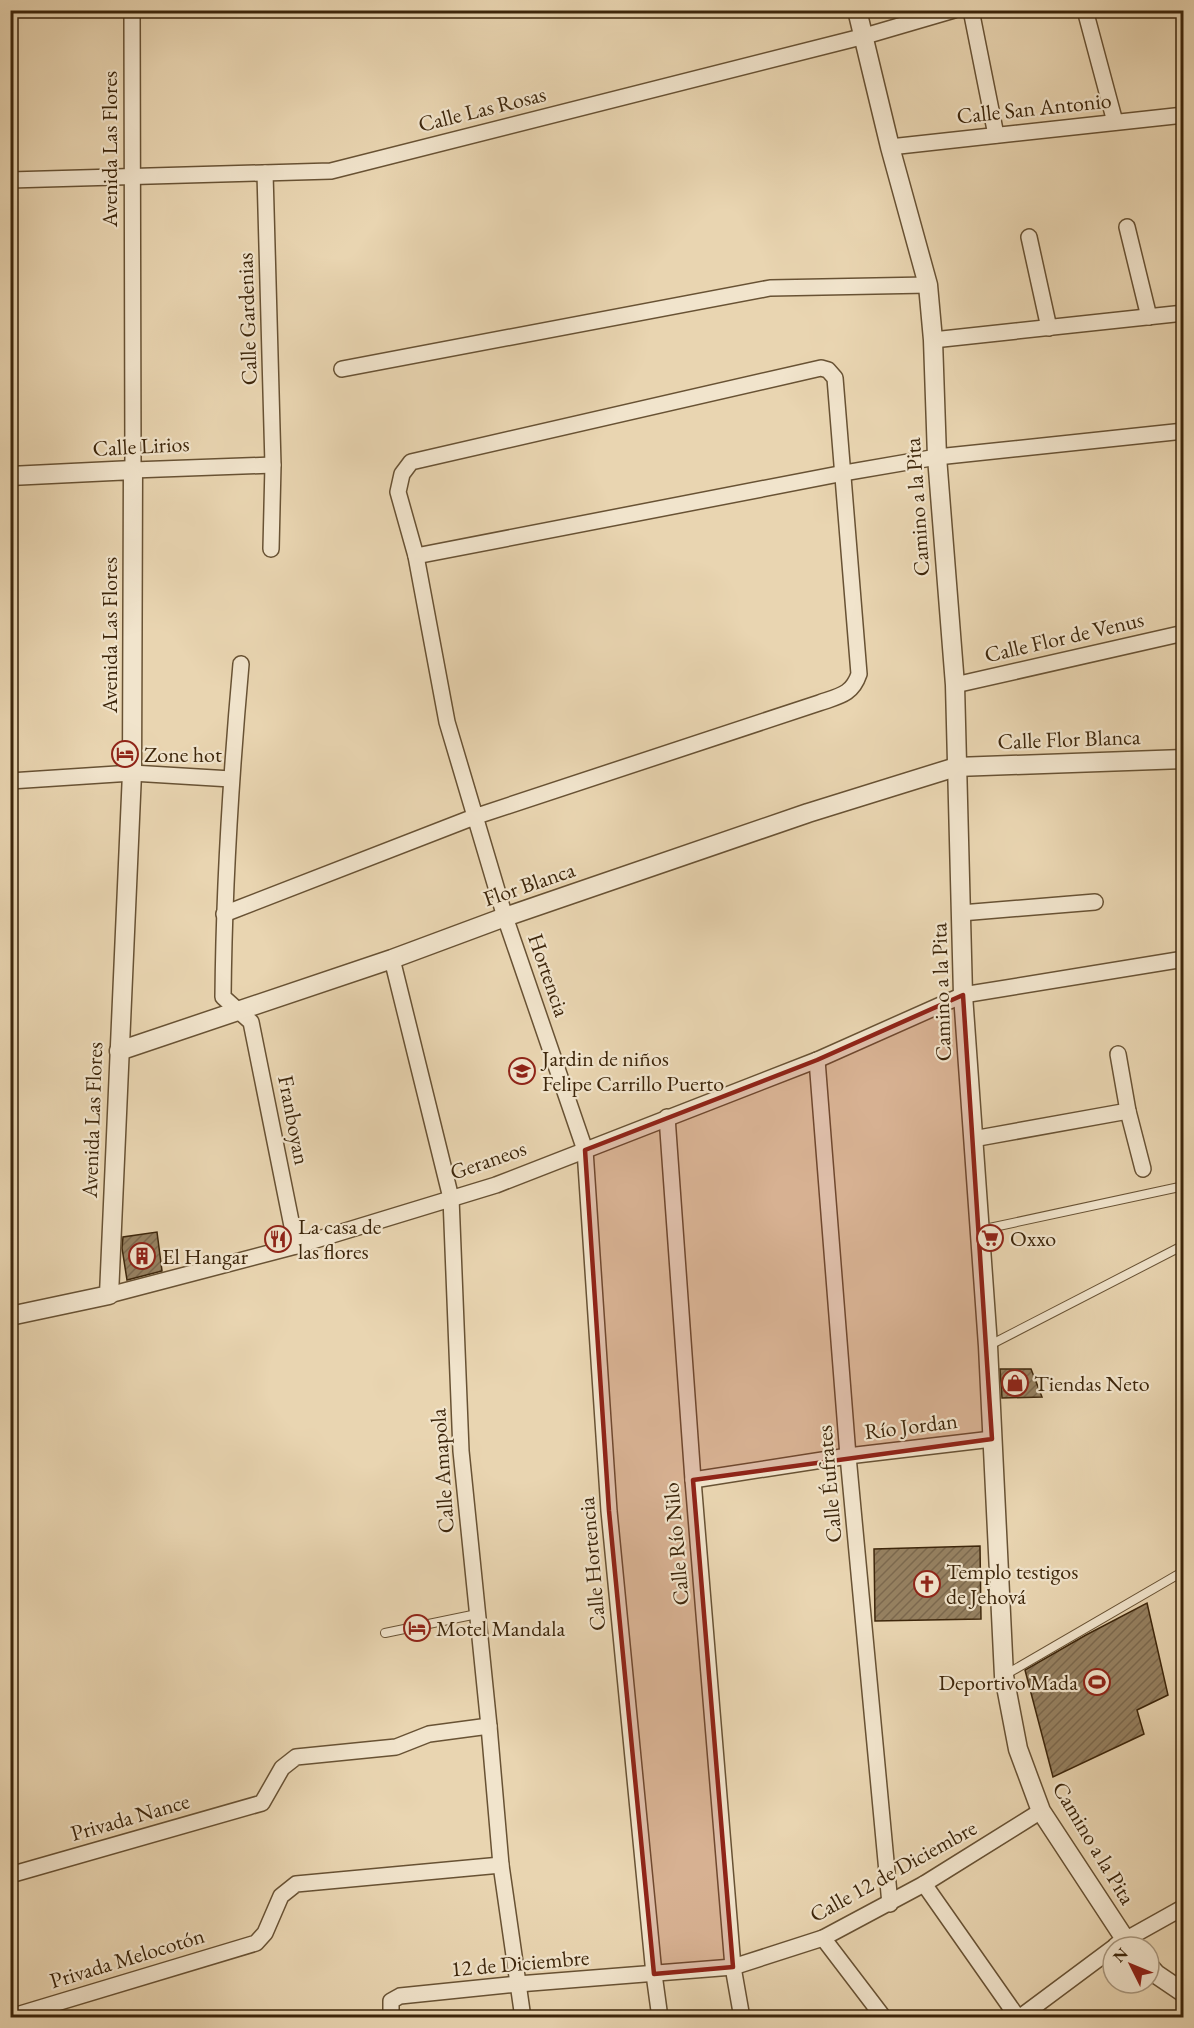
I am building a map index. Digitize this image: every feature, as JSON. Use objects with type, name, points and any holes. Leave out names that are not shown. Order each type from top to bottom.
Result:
[{"type":"street","name":"Avenida Las Flores","points":[[109,1295],[132,773],[134,176],[132,10]]},
{"type":"street","name":"Camino a la Pita","points":[[858,10],[890,147],[928,285],[933,340],[937,457],[955,685],[963,995],[988,1346],[1004,1676],[1018,1749],[1041,1811],[1115,1935]]},
{"type":"street","name":"Calle Las Rosas","points":[[10,180],[331,171],[865,36],[954,10]]},
{"type":"street","points":[[970,10],[996,135]]},
{"type":"street","points":[[1085,10],[1115,122]]},
{"type":"street","name":"Calle San Antonio","points":[[890,147],[1184,115]]},
{"type":"street","name":"Calle Gardenias","points":[[265,172],[273,465],[271,549]]},
{"type":"street","points":[[1126,227],[1149,317]]},
{"type":"street","points":[[1029,237],[1049,328]]},
{"type":"street","points":[[342,369],[770,288],[928,285]]},
{"type":"street","points":[[933,340],[1184,313]]},
{"type":"street","name":"Hortencia","points":[[585,1150],[505,917],[447,722],[416,556],[398,492],[402,474],[411,462],[821,368],[828,370],[835,378],[844,473]]},
{"type":"street","points":[[416,556],[937,457],[1184,431]]},
{"type":"street","name":"Calle Lirios","points":[[10,476],[273,465]]},
{"type":"street","points":[[224,914],[474,817],[819,703],[842,695],[854,687],[859,674],[844,473]]},
{"type":"street","name":"Calle Flor de Venus","points":[[955,685],[1184,633]]},
{"type":"street","name":"Franboyan","points":[[241,664],[231,779],[224,914],[224,997],[251,1022],[296,1246]]},
{"type":"street","name":"Calle Flor Blanca","points":[[956,767],[1184,759]]},
{"type":"street","name":"Flor Blanca","points":[[118,1051],[808,813],[956,767]]},
{"type":"street","points":[[10,781],[132,773],[231,779]]},
{"type":"street","points":[[961,913],[1095,902]]},
{"type":"street","name":"Calle Amapola","points":[[392,958],[451,1198],[460,1451],[501,1864],[523,2018]]},
{"type":"street","name":"Geraneos","points":[[10,1316],[109,1295],[296,1246],[496,1185],[818,1060],[963,995],[1184,959]]},
{"type":"street","points":[[1118,1054],[1128,1111],[1143,1169]]},
{"type":"street","name":"Calle Éufrates","points":[[818,1060],[848,1456],[890,1904]]},
{"type":"street","points":[[973,1139],[1128,1111]]},
{"type":"street","name":"Calle Río Nilo","points":[[667,1117],[693,1480],[733,1967],[742,2018]]},
{"type":"street","name":"Calle Hortencia","points":[[585,1150],[609,1511],[660,2018]]},
{"type":"street","name":"Río Jordan","points":[[693,1480],[848,1456],[992,1439]]},
{"type":"street","name":"Privada Nance","points":[[10,1875],[262,1803],[282,1768],[296,1757],[396,1747],[429,1734],[489,1726]]},
{"type":"street","name":"Calle 12 de Diciembre","points":[[654,1974],[733,1967],[823,1938],[890,1904],[1041,1811]]},
{"type":"street","name":"Privada Melocotón","points":[[10,2017],[256,1943],[266,1933],[282,1896],[296,1884],[501,1864]]},
{"type":"street","points":[[924,1884],[1018,2018],[1101,1959]]},
{"type":"street","points":[[1137,1935],[1184,1906]]},
{"type":"street","points":[[823,1938],[884,2018]]},
{"type":"street","name":"12 de Diciembre","points":[[391,2018],[391,2001],[400,1996],[654,1974]]},
{"type":"street","points":[[1161,1977],[1184,1993]]},
{"type":"lane","points":[[979,1230],[1184,1186]]},
{"type":"lane","points":[[988,1346],[1184,1245]]},
{"type":"lane","points":[[1004,1676],[1184,1571]]},
{"type":"lane","points":[[385,1633],[477,1614]]},
{"type":"highlighted area","points":[[963,995],[992,1439],[693,1480],[733,1967],[654,1974],[609,1511],[585,1150],[817,1060]]},
{"type":"building","name":"El Hangar","points":[[157,1232],[162,1271],[127,1280],[122,1248],[123,1237]]},
{"type":"building","name":"Tiendas Neto","points":[[1000,1369],[1031,1369],[1042,1397],[1002,1398]]},
{"type":"building","name":"Templo testigos de Jehová","points":[[980,1546],[981,1619],[875,1621],[874,1549]]},
{"type":"building","name":"Deportivo Mada","points":[[1147,1603],[1168,1695],[1137,1710],[1144,1734],[1053,1777],[1025,1670]]},
{"type":"place","name":"Zone hot","points":[[125,754]]},
{"type":"place","name":"Jardin de niños Felipe Carrillo Puerto","points":[[522,1071]]},
{"type":"place","name":"Oxxo","points":[[990,1238]]},
{"type":"place","name":"La casa de las flores","points":[[278,1239]]},
{"type":"place","name":"El Hangar","points":[[142,1256]]},
{"type":"place","name":"Tiendas Neto","points":[[1015,1383]]},
{"type":"place","name":"Templo testigos de Jehová","points":[[927,1584]]},
{"type":"place","name":"Motel Mandala","points":[[417,1628]]},
{"type":"place","name":"Deportivo Mada","points":[[1097,1682]]}]
